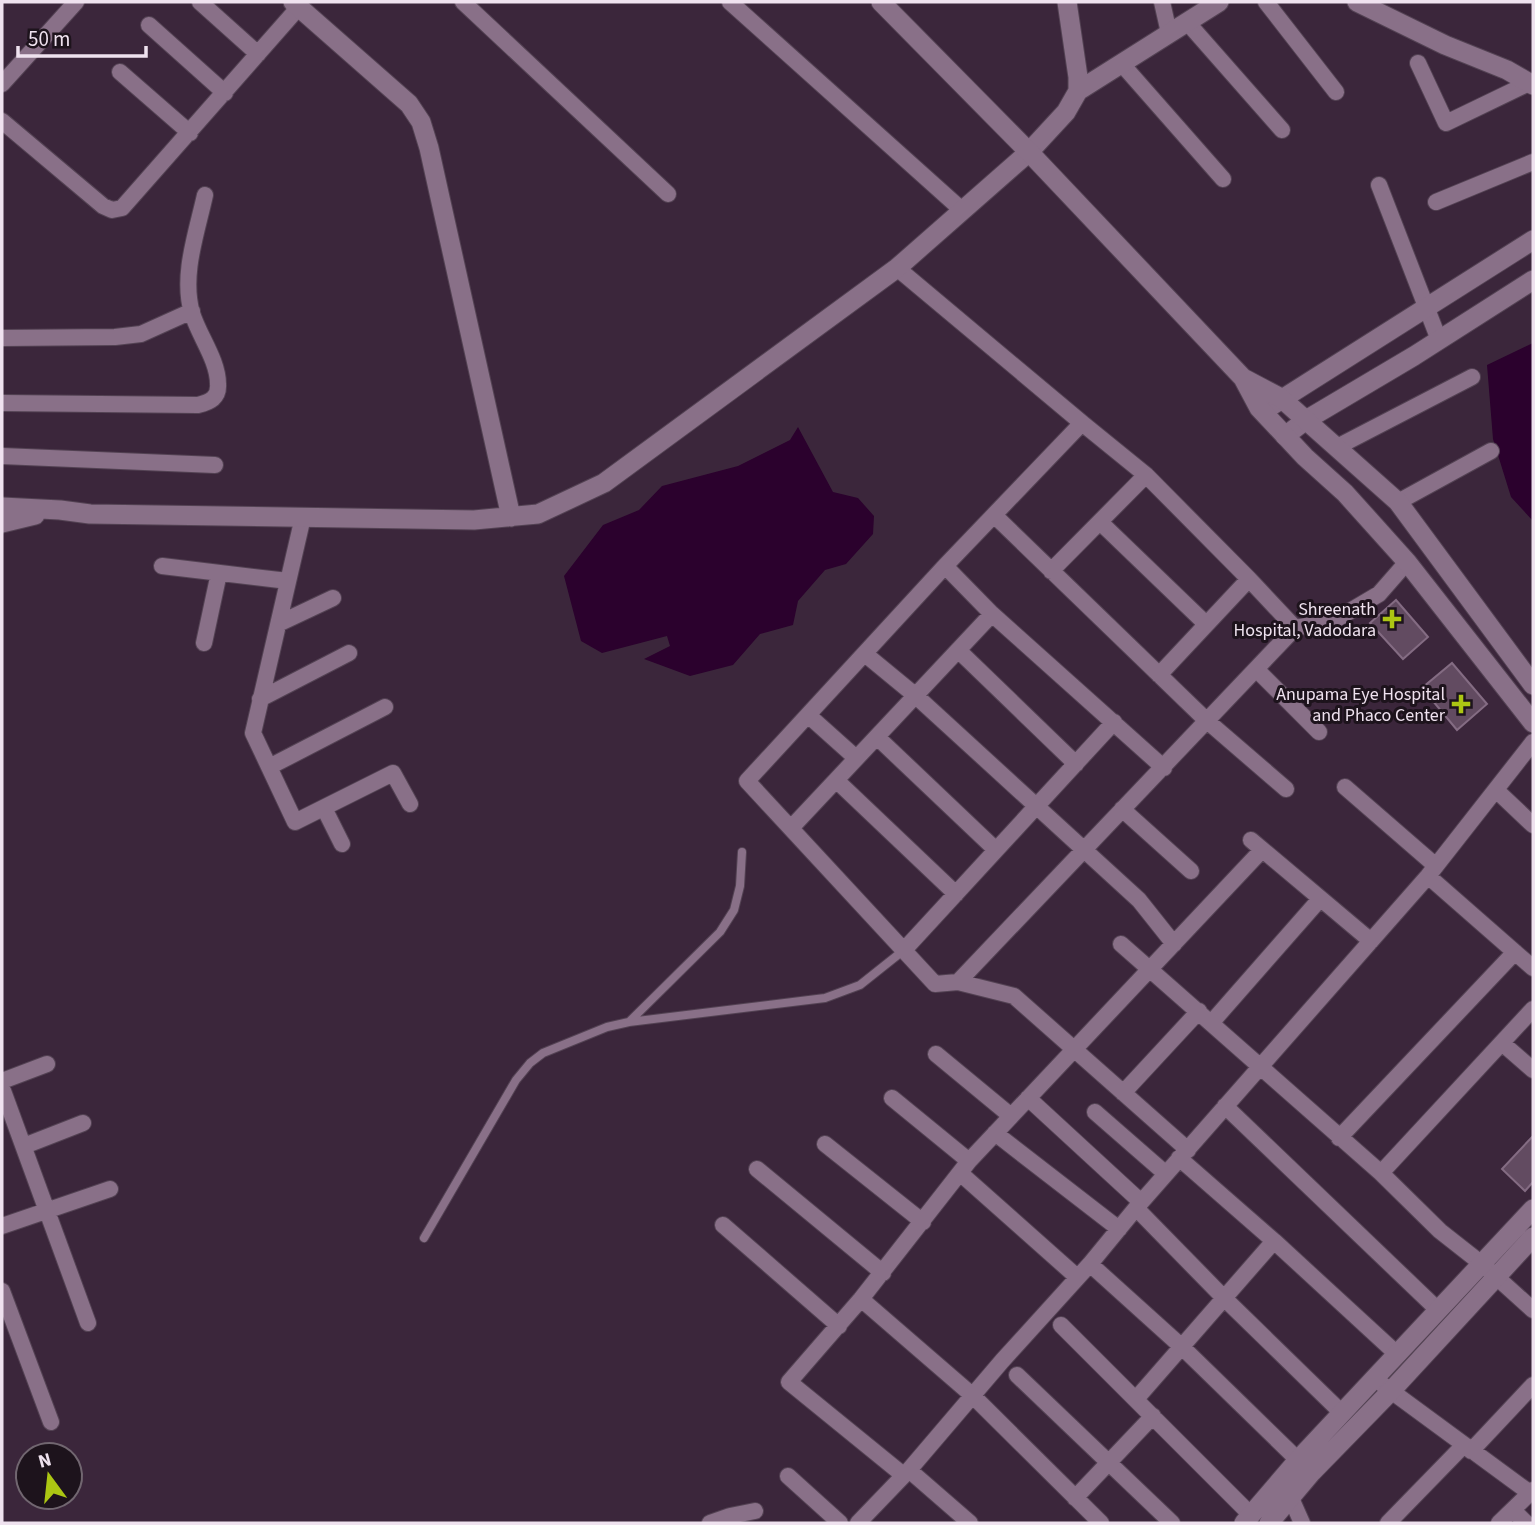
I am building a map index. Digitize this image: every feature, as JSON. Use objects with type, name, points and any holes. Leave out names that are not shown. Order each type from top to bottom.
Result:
[{"type":"street","points":[[2,84],[76,2]]},
{"type":"street","points":[[200,2],[258,54]]},
{"type":"street","points":[[463,2],[668,194]]},
{"type":"street","points":[[730,2],[963,211]]},
{"type":"street","points":[[881,2],[1029,152],[1243,378],[1262,412],[1345,494],[1407,562],[1533,723]]},
{"type":"street","points":[[1067,2],[1078,92]]},
{"type":"street","points":[[1162,2],[1169,33]]},
{"type":"street","points":[[2,507],[90,514],[474,520],[538,514],[604,483],[897,268],[1029,152],[1066,112],[1078,92],[1219,2]]},
{"type":"street","points":[[1266,2],[1336,92]]},
{"type":"street","points":[[1357,2],[1445,45],[1507,70],[1531,84]]},
{"type":"street","points":[[2,121],[103,206],[112,210],[122,208],[303,6],[409,104],[421,122],[511,517]]},
{"type":"street","points":[[1187,22],[1282,130]]},
{"type":"street","points":[[149,25],[225,93]]},
{"type":"street","points":[[1121,63],[1223,179]]},
{"type":"street","points":[[1418,63],[1446,123],[1531,84]]},
{"type":"street","points":[[120,72],[190,133]]},
{"type":"street","points":[[1436,202],[1533,162]]},
{"type":"street","points":[[1379,185],[1439,340]]},
{"type":"street","points":[[2,403],[198,405],[210,402],[216,396],[216,371],[192,311],[188,284],[205,195]]},
{"type":"street","points":[[1262,412],[1533,240]]},
{"type":"street","points":[[897,268],[1146,475],[1295,628]]},
{"type":"street","points":[[1285,436],[1306,420],[1533,280]]},
{"type":"street","points":[[2,338],[115,337],[141,334],[192,311]]},
{"type":"street","points":[[1336,447],[1472,377]]},
{"type":"street","points":[[1243,378],[1281,398],[1398,502],[1533,685]]},
{"type":"street","points":[[1082,423],[945,566],[747,781],[935,984],[958,982],[1014,996],[1122,1093],[1274,1241],[1398,1355]]},
{"type":"street","points":[[1398,502],[1491,451]]},
{"type":"street","points":[[2,456],[215,465]]},
{"type":"street","points":[[1052,571],[1146,475]]},
{"type":"street","points":[[2,523],[60,510]]},
{"type":"street","points":[[993,515],[1206,720],[1286,789]]},
{"type":"street","points":[[303,517],[253,733],[295,822],[393,773],[410,804]]},
{"type":"street","points":[[1100,522],[1206,624]]},
{"type":"street","points":[[958,982],[1295,628],[1335,620],[1379,594],[1407,562]]},
{"type":"street","points":[[162,566],[288,581]]},
{"type":"street","points":[[945,566],[992,614],[1164,768]]},
{"type":"street","points":[[204,643],[219,573]]},
{"type":"street","points":[[1158,675],[1249,579]]},
{"type":"street","points":[[279,623],[333,598]]},
{"type":"street","points":[[791,828],[992,614]]},
{"type":"street","points":[[958,650],[1076,764]]},
{"type":"street","points":[[260,699],[349,653]]},
{"type":"street","points":[[864,654],[916,696],[1139,900],[1174,944]]},
{"type":"street","points":[[1256,669],[1319,732]]},
{"type":"street","points":[[269,767],[385,707]]},
{"type":"street","points":[[808,715],[856,758]]},
{"type":"street","points":[[904,950],[1114,722]]},
{"type":"street","points":[[877,737],[996,850]]},
{"type":"street","points":[[858,1523],[1090,1264],[1138,1205],[1432,871],[1533,742]]},
{"type":"street","points":[[835,780],[956,894]]},
{"type":"street","points":[[1345,786],[1533,968]]},
{"type":"street","points":[[1496,790],[1533,825]]},
{"type":"street","points":[[324,808],[342,844]]},
{"type":"street","points":[[1122,809],[1191,871]]},
{"type":"street","points":[[970,1523],[789,1382],[883,1273],[965,1167],[1174,944],[1257,845],[1371,941]]},
{"type":"street","points":[[1212,1022],[1320,899]]},
{"type":"street","points":[[1121,944],[1381,1173],[1440,1231],[1533,1310]]},
{"type":"street","points":[[1339,1138],[1515,952]]},
{"type":"street","points":[[1381,1173],[1533,1009]]},
{"type":"street","points":[[1122,1093],[1199,1011]]},
{"type":"street","points":[[1502,1043],[1533,1070]]},
{"type":"street","points":[[936,1054],[1011,1116]]},
{"type":"street","points":[[2,1081],[47,1064]]},
{"type":"street","points":[[2,1088],[88,1323]]},
{"type":"street","points":[[892,1098],[1077,1277]]},
{"type":"street","points":[[1028,1098],[1138,1205],[1224,1298],[1342,1413]]},
{"type":"street","points":[[1226,1106],[1438,1310]]},
{"type":"street","points":[[1095,1112],[1166,1174]]},
{"type":"street","points":[[24,1146],[83,1123]]},
{"type":"street","points":[[995,1133],[1119,1229]]},
{"type":"street","points":[[825,1144],[923,1222]]},
{"type":"street","points":[[757,1169],[883,1273]]},
{"type":"street","points":[[2,1226],[110,1189]]},
{"type":"street","points":[[1269,1523],[1383,1385],[1489,1270],[1533,1209]]},
{"type":"street","points":[[723,1225],[839,1326]]},
{"type":"street","points":[[1061,1325],[1153,1416],[1247,1519],[1342,1413],[1383,1385],[1398,1355],[1438,1310],[1533,1237]]},
{"type":"street","points":[[1136,1399],[1274,1241]]},
{"type":"street","points":[[1090,1264],[1182,1347],[1298,1460]]},
{"type":"street","points":[[2,1291],[51,1422]]},
{"type":"street","points":[[861,1299],[972,1395],[1101,1523]]},
{"type":"street","points":[[1017,1375],[1172,1523]]},
{"type":"street","points":[[1383,1385],[1467,1449],[1532,1492],[1499,1523]]},
{"type":"street","points":[[1388,1523],[1533,1385]]},
{"type":"street","points":[[1075,1497],[1153,1416]]},
{"type":"street","points":[[788,1476],[840,1523]]},
{"type":"street","points":[[1283,1479],[1302,1523]]},
{"type":"street","points":[[1513,1510],[1525,1523]]},
{"type":"street","points":[[710,1523],[755,1511]]},
{"type":"lane","points":[[629,1022],[720,932],[734,909],[740,886],[742,852]]},
{"type":"lane","points":[[424,1238],[516,1080],[530,1063],[543,1053],[588,1033],[629,1022],[825,998],[860,985],[904,950]]},
{"type":"shaded area","points":[[1533,343],[1533,521],[1511,497],[1493,439],[1487,365]]},
{"type":"shaded area","points":[[798,427],[833,492],[858,498],[874,516],[873,534],[846,564],[825,570],[798,601],[793,625],[760,634],[733,665],[690,676],[644,659],[670,646],[667,636],[602,653],[581,641],[564,576],[603,525],[639,510],[662,486],[738,466],[790,440]]},
{"type":"building","points":[[1396,600],[1428,637],[1403,659],[1370,623]]},
{"type":"building","points":[[1452,663],[1487,704],[1457,730],[1422,688]]},
{"type":"building","points":[[1533,1136],[1533,1182],[1525,1191],[1502,1169]]},
{"type":"place","name":"Shreenath Hospital, Vadodara","points":[[1392,619]]},
{"type":"place","name":"Anupama Eye Hospital and Phaco Center","points":[[1461,704]]}]
